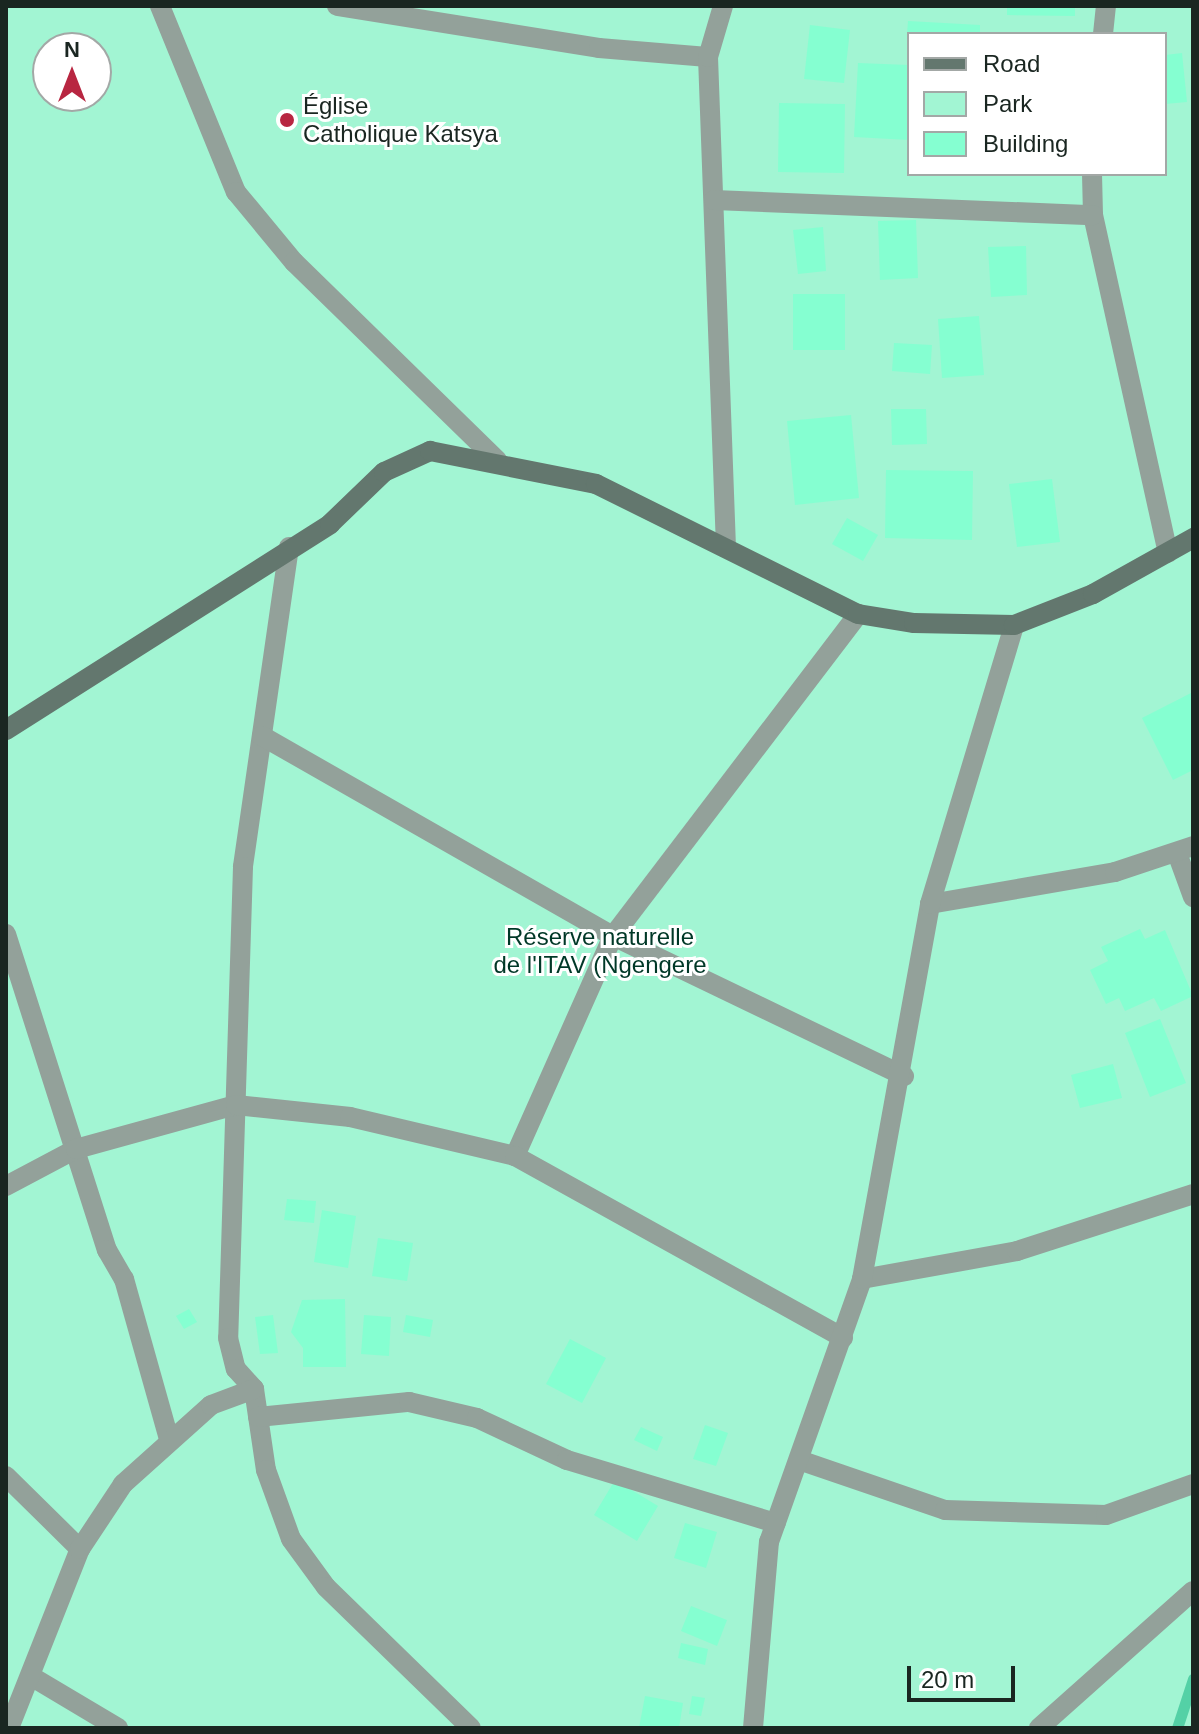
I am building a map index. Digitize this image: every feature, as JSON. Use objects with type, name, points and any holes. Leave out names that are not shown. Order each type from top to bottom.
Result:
[{"type":"street","points":[[160,6],[236,192],[294,262],[497,460]]},
{"type":"street","points":[[337,6],[599,48],[708,57]]},
{"type":"street","points":[[723,6],[708,57],[726,548]]},
{"type":"street","points":[[1103,32],[1106,6]]},
{"type":"street","points":[[1092,176],[1093,215],[1168,553]]},
{"type":"street","points":[[714,200],[1093,215]]},
{"type":"street","points":[[6,730],[289,547],[330,524],[384,472],[430,451],[497,460],[596,484],[858,614],[1014,625],[1168,553],[1193,538]]},
{"type":"street","points":[[289,547],[240,911],[228,1338],[236,1369],[254,1389],[266,1470],[291,1539],[326,1587],[471,1728]]},
{"type":"street","points":[[515,1156],[613,936],[858,614]]},
{"type":"street","points":[[753,1728],[776,1523],[862,1279],[904,1076],[930,904],[1014,625]]},
{"type":"street","points":[[262,736],[613,936],[904,1076]]},
{"type":"street","points":[[930,904],[1017,894],[1185,850],[1193,897]]},
{"type":"street","points":[[6,934],[76,1149],[149,1357],[169,1439]]},
{"type":"street","points":[[6,1186],[76,1149],[236,1105],[350,1117],[515,1156],[843,1338]]},
{"type":"street","points":[[862,1279],[1030,1247],[1193,1194]]},
{"type":"street","points":[[9,1728],[34,1678],[80,1549],[123,1484],[169,1439],[211,1405],[254,1389]]},
{"type":"street","points":[[258,1417],[409,1402],[477,1418],[567,1460],[776,1523]]},
{"type":"street","points":[[799,1460],[945,1510],[1106,1515],[1193,1484]]},
{"type":"street","points":[[6,1476],[80,1549]]},
{"type":"street","points":[[1039,1728],[1193,1591]]},
{"type":"street","points":[[34,1678],[118,1728]]},
{"type":"green space","name":"Réserve naturelle de l'ITAV (Ngengere","points":[[6,6],[1193,6],[1193,1728],[6,1728]]},
{"type":"building","points":[[1007,6],[1075,6],[1075,16],[1007,15]]},
{"type":"building","points":[[908,21],[980,25],[980,32],[907,32]]},
{"type":"building","points":[[810,25],[850,30],[844,83],[804,79]]},
{"type":"building","points":[[1182,53],[1187,102],[1167,104],[1167,55]]},
{"type":"building","points":[[858,63],[907,65],[907,140],[854,137]]},
{"type":"building","points":[[779,103],[845,104],[844,173],[778,172]]},
{"type":"building","points":[[916,220],[918,278],[880,280],[878,221]]},
{"type":"building","points":[[823,227],[826,271],[798,274],[793,230]]},
{"type":"building","points":[[1026,246],[1027,295],[991,297],[988,247]]},
{"type":"building","points":[[793,294],[845,294],[845,350],[793,350]]},
{"type":"building","points":[[979,316],[984,375],[942,378],[938,319]]},
{"type":"building","points":[[894,343],[932,345],[930,374],[892,371]]},
{"type":"building","points":[[891,409],[926,409],[927,444],[892,445]]},
{"type":"building","points":[[851,415],[859,498],[795,505],[787,421]]},
{"type":"building","points":[[886,470],[973,471],[972,540],[885,538]]},
{"type":"building","points":[[1052,479],[1060,542],[1017,547],[1009,484]]},
{"type":"building","points":[[847,518],[878,535],[863,561],[832,544]]},
{"type":"building","points":[[1193,692],[1193,770],[1173,780],[1142,718]]},
{"type":"building","points":[[1140,929],[1145,939],[1165,930],[1193,996],[1161,1011],[1154,998],[1125,1011],[1119,998],[1106,1004],[1090,970],[1108,961],[1101,947]]},
{"type":"building","points":[[1160,1019],[1186,1083],[1150,1097],[1125,1033]]},
{"type":"building","points":[[1113,1064],[1122,1098],[1080,1108],[1071,1075]]},
{"type":"building","points":[[287,1199],[316,1201],[314,1223],[284,1220]]},
{"type":"building","points":[[322,1210],[356,1216],[348,1268],[314,1262]]},
{"type":"building","points":[[378,1238],[413,1243],[407,1281],[372,1276]]},
{"type":"building","points":[[345,1299],[346,1367],[303,1367],[303,1348],[291,1332],[302,1300]]},
{"type":"building","points":[[189,1309],[197,1322],[184,1329],[176,1316]]},
{"type":"building","points":[[273,1315],[278,1353],[260,1354],[255,1317]]},
{"type":"building","points":[[364,1315],[391,1317],[389,1356],[361,1354]]},
{"type":"building","points":[[406,1315],[433,1320],[430,1337],[403,1332]]},
{"type":"building","points":[[570,1339],[606,1358],[582,1403],[546,1384]]},
{"type":"building","points":[[705,1425],[728,1433],[716,1466],[693,1459]]},
{"type":"building","points":[[641,1427],[663,1437],[657,1451],[634,1440]]},
{"type":"building","points":[[615,1480],[658,1506],[637,1541],[594,1515]]},
{"type":"building","points":[[685,1523],[717,1532],[706,1568],[674,1558]]},
{"type":"building","points":[[691,1606],[727,1620],[717,1646],[681,1631]]},
{"type":"building","points":[[681,1643],[708,1649],[705,1665],[678,1658]]},
{"type":"building","points":[[645,1696],[683,1703],[679,1728],[639,1728]]},
{"type":"building","points":[[692,1696],[705,1698],[701,1716],[689,1714]]},
{"type":"waterway","points":[[1177,1728],[1193,1679]]},
{"type":"place","name":"Église Catholique Katsya","points":[[287,120]]}]
